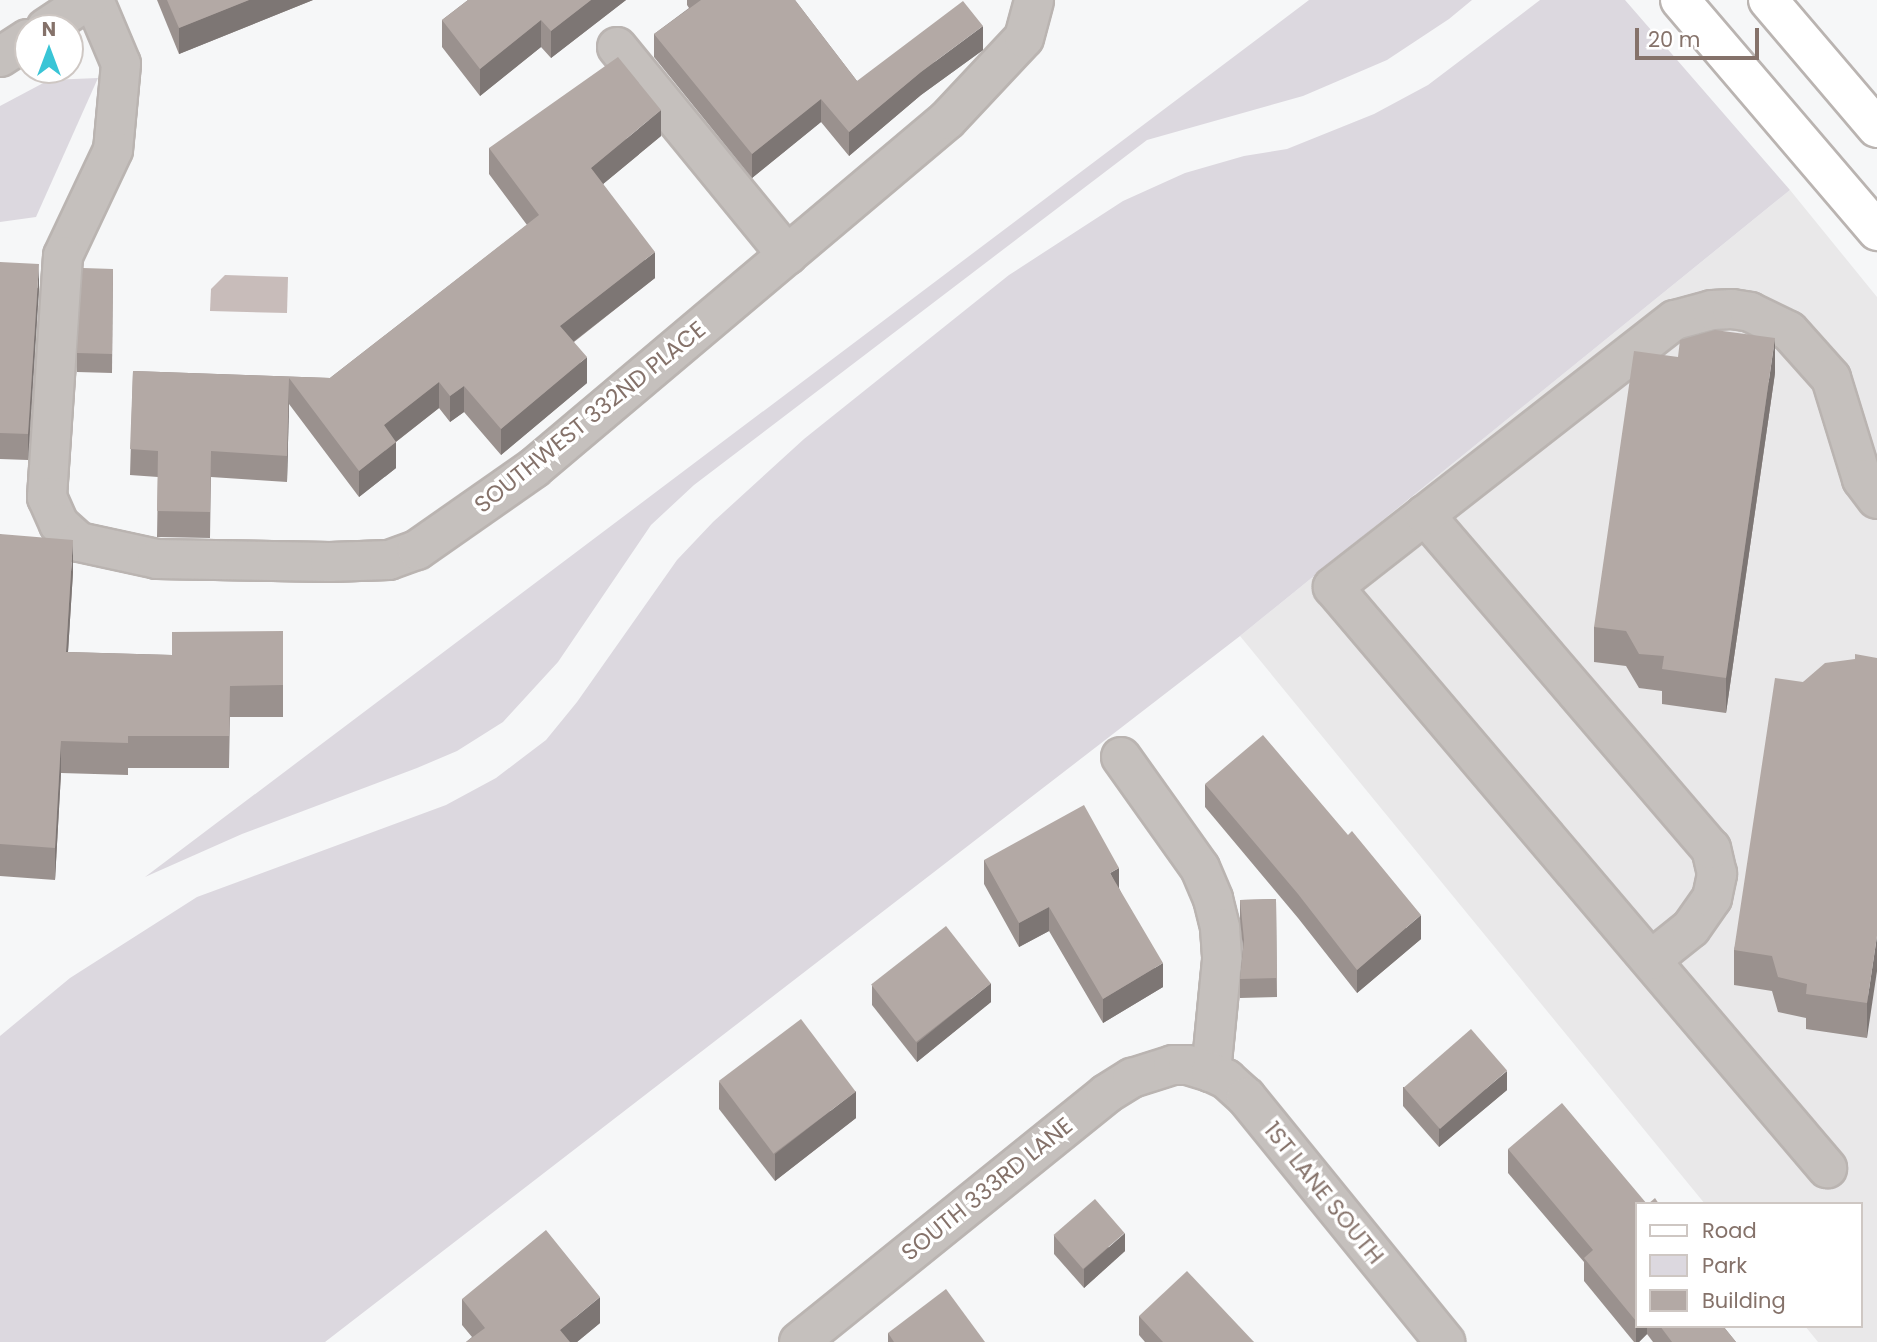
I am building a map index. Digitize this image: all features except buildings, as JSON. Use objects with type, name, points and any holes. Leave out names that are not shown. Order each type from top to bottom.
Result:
[{"type":"main road","points":[[1768,0],[1877,128]]},
{"type":"main road","points":[[1684,5],[1877,230]]},
{"type":"street","points":[[67,14],[88,0]]},
{"type":"street","name":"SOUTHWEST 332ND PLACE","points":[[94,0],[121,64],[113,150],[63,256],[47,497],[59,524],[79,542],[157,559],[330,562],[389,560],[417,550],[534,468],[947,120],[1024,38],[1034,0]]},
{"type":"street","points":[[617,47],[787,255]]},
{"type":"street","points":[[1827,1168],[1333,587],[1675,320],[1712,310],[1750,312],[1789,331],[1830,379],[1862,480],[1877,499]]},
{"type":"street","points":[[1425,515],[1712,849],[1717,874],[1707,906],[1691,928],[1651,960]]},
{"type":"street","points":[[1121,757],[1200,868],[1213,899],[1220,928],[1222,960],[1200,1069]]},
{"type":"street","name":"SOUTH 333RD LANE","points":[[799,1342],[1106,1094],[1155,1068],[1200,1069]]},
{"type":"street","name":"1ST LANE SOUTH","points":[[1200,1069],[1226,1079],[1246,1097],[1445,1342]]},
{"type":"shaded area","points":[[1790,190],[1877,297],[1877,1342],[1818,1342],[1807,1328],[1863,1328],[1863,1202],[1703,1202],[1240,636]]},
{"type":"shaded area","points":[[225,275],[288,277],[287,313],[210,311],[211,289]]},
{"type":"green space","points":[[1309,0],[1472,0],[1449,19],[1387,60],[1303,96],[1147,140],[694,485],[651,525],[558,662],[503,722],[457,751],[242,834],[145,877]]},
{"type":"green space","points":[[1540,0],[1625,0],[1790,190],[1240,636],[325,1342],[0,1342],[0,1036],[70,978],[197,897],[446,805],[496,778],[546,740],[577,702],[677,560],[713,522],[804,439],[1009,275],[1123,201],[1185,173],[1244,156],[1287,149],[1374,114],[1428,85]]},
{"type":"green space","points":[[98,78],[36,217],[0,222],[0,106],[41,84],[84,84],[84,79]]}]
